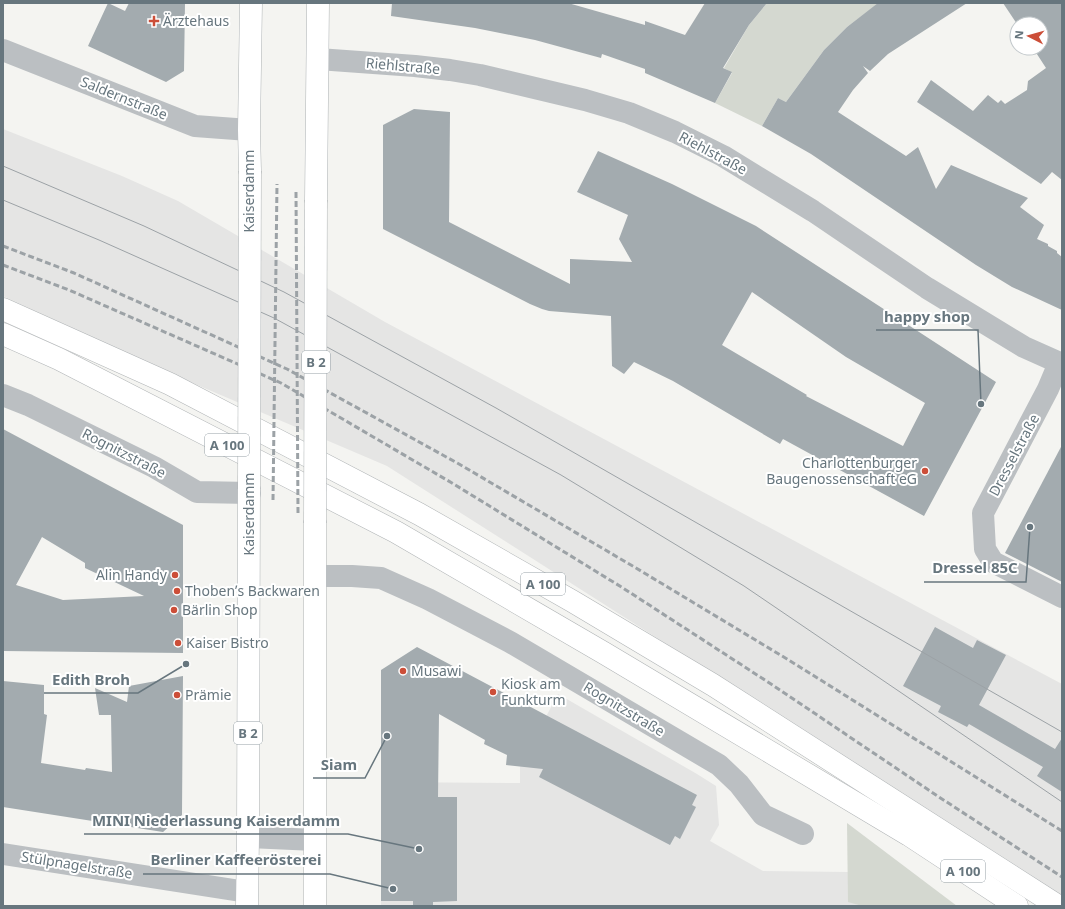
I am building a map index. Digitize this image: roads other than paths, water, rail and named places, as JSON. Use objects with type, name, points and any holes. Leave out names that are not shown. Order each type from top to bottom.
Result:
[{"type":"main road","name":"Kaiserdamm","points":[[247,899],[249,130],[251,3]]},
{"type":"main road","name":"B 2","points":[[315,906],[316,200],[318,3]]},
{"type":"main road","name":"A 100","points":[[3,309],[170,384],[432,521],[572,601],[713,685],[1058,906]]},
{"type":"main road","name":"A 100","points":[[3,334],[58,359],[396,532],[604,653],[909,835],[1017,906]]},
{"type":"main road","points":[[3,346],[58,359]]},
{"type":"street","name":"Saldernstraße","points":[[3,50],[195,126],[249,130]]},
{"type":"street","name":"Riehlstraße","points":[[318,59],[450,70],[585,100],[629,113],[675,132],[723,156],[813,211],[927,288],[1024,347],[1061,364]]},
{"type":"street","name":"Dresselstraße","points":[[1061,364],[983,513],[985,550],[993,562],[1062,597]]},
{"type":"street","name":"Rognitzstraße","points":[[3,395],[28,405],[140,460],[197,492],[249,491]]},
{"type":"street","name":"Rognitzstraße","points":[[315,576],[381,578],[428,599],[510,642],[719,765],[739,784],[763,815],[803,834]]},
{"type":"street","points":[[248,838],[315,840]]},
{"type":"street","name":"Stülpnagelstraße","points":[[3,854],[247,899]]},
{"type":"tram line","points":[[3,166],[144,226],[284,292],[496,408],[1062,732]]},
{"type":"tram line","points":[[3,200],[99,240],[274,318],[561,475],[744,586],[1062,802]]},
{"type":"railway","points":[[273,500],[277,184]]},
{"type":"railway","points":[[296,192],[298,513]]},
{"type":"railway","points":[[3,246],[74,273],[287,369],[459,464],[787,659],[1062,831]]},
{"type":"railway","points":[[3,265],[69,290],[281,383],[452,483],[623,588],[1062,877]]},
{"type":"place","name":"Ärztehaus","points":[[154,21]]},
{"type":"place","name":"happy shop","points":[[981,404]]},
{"type":"place","name":"Charlottenburger Baugenossenschaft eG","points":[[925,471]]},
{"type":"place","name":"Dressel 85C","points":[[1030,527]]},
{"type":"place","name":"Alin Handy","points":[[175,575]]},
{"type":"place","name":"Thobenʼs Backwaren","points":[[177,591]]},
{"type":"place","name":"Bärlin Shop","points":[[174,610]]},
{"type":"place","name":"Kaiser Bistro","points":[[178,643]]},
{"type":"place","name":"Edith Broh","points":[[186,664]]},
{"type":"place","name":"Musawi","points":[[403,671]]},
{"type":"place","name":"Kiosk am Funkturm","points":[[493,692]]},
{"type":"place","name":"Prämie","points":[[177,695]]},
{"type":"place","name":"Siam","points":[[387,736]]},
{"type":"place","name":"MINI Niederlassung Kaiserdamm","points":[[419,849]]},
{"type":"place","name":"Berliner Kaffeerösterei","points":[[393,889]]}]
